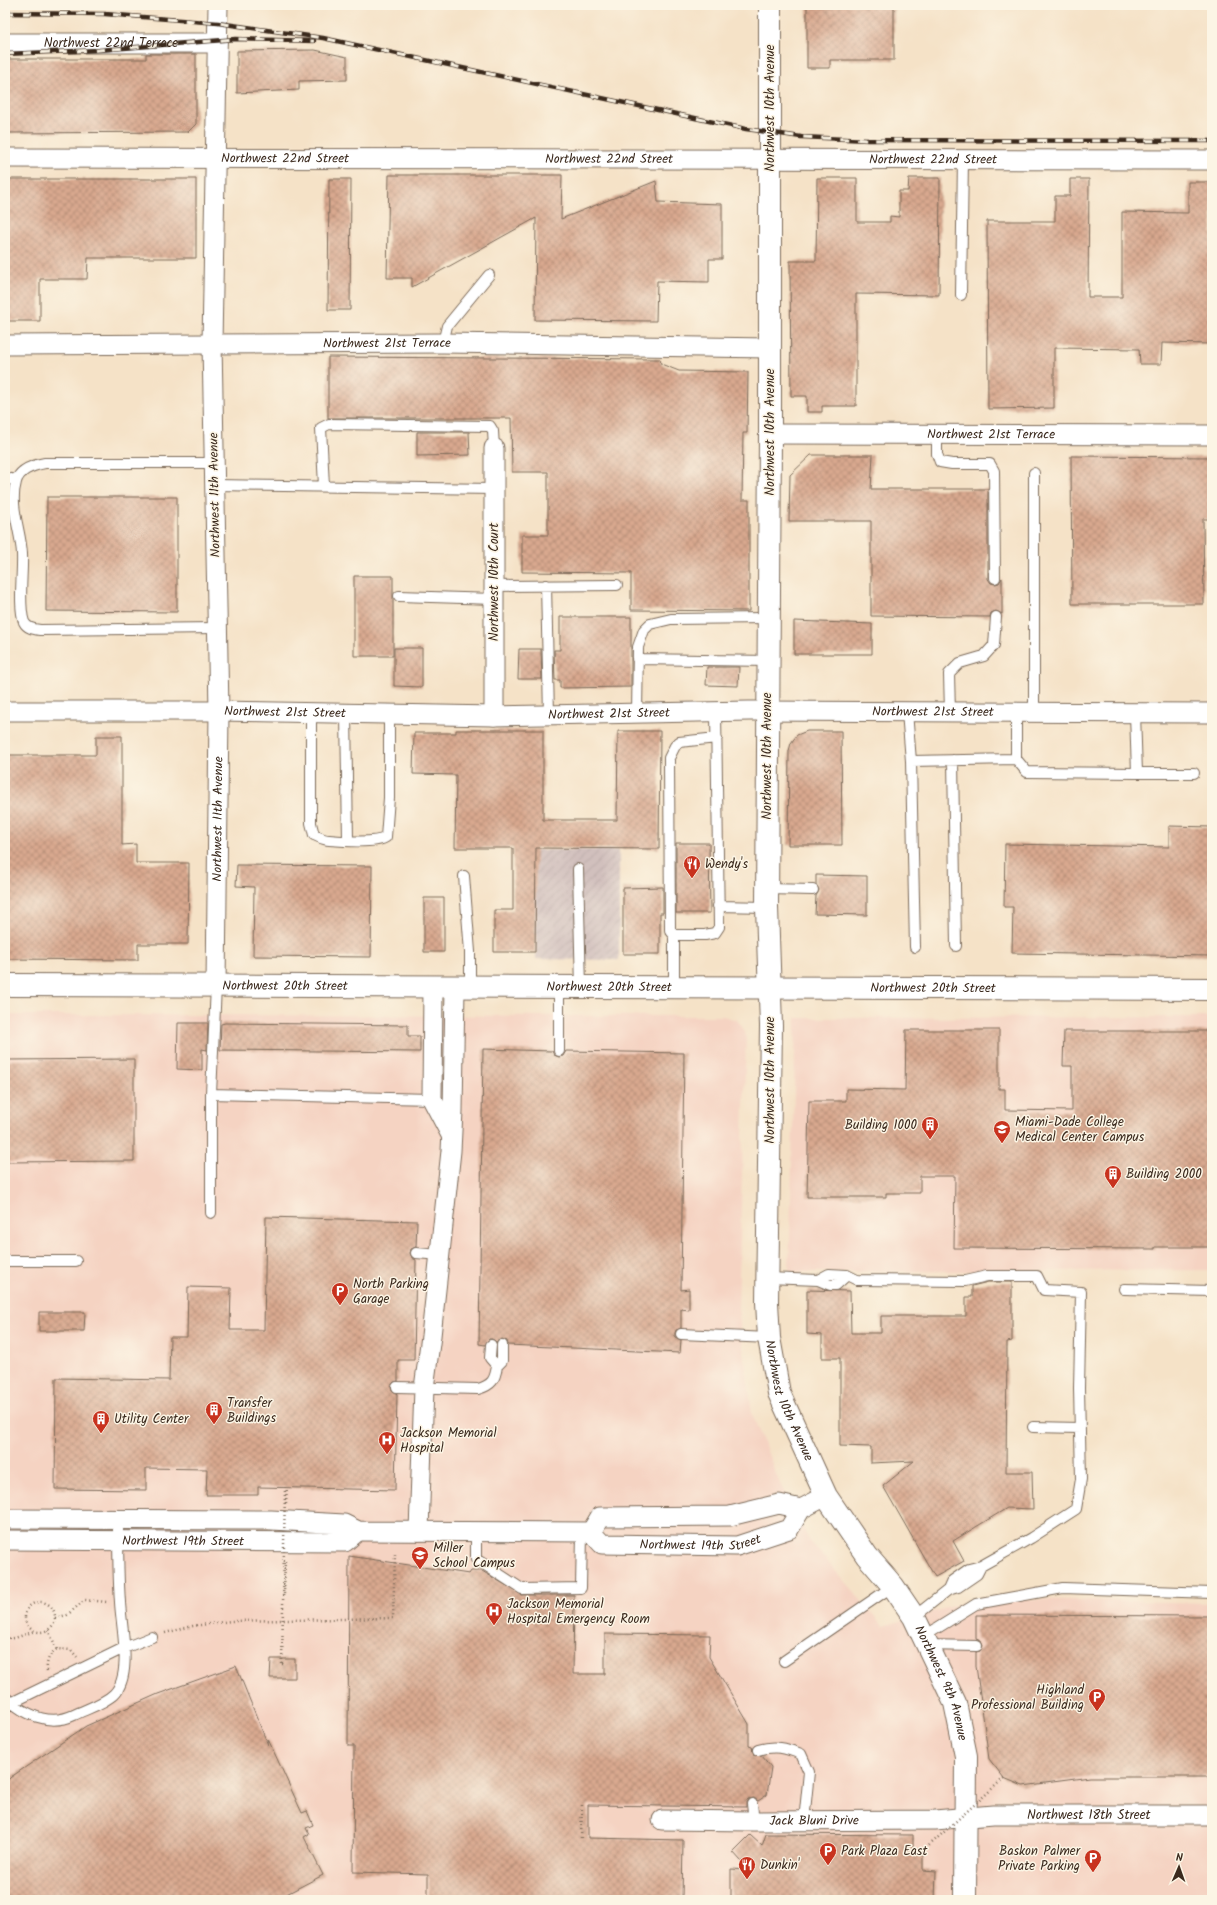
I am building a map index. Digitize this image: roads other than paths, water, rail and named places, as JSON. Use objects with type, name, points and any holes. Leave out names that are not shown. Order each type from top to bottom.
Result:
[{"type":"street","name":"Northwest 11th Avenue","points":[[216,986],[219,712],[212,344],[218,5]]},
{"type":"street","name":"Northwest 10th Avenue","points":[[770,5],[770,434],[767,711],[767,898],[771,1043],[767,1278],[769,1338],[779,1393],[826,1496]]},
{"type":"street","name":"Northwest 22nd Terrace","points":[[5,43],[218,44]]},
{"type":"street","name":"Northwest 22nd Street","points":[[5,158],[1212,160]]},
{"type":"street","name":"Northwest 21st Terrace","points":[[5,346],[443,343],[770,348]]},
{"type":"street","name":"Northwest 21st Terrace","points":[[770,434],[1212,435]]},
{"type":"street","name":"Northwest 10th Court","points":[[494,448],[494,716]]},
{"type":"street","name":"Northwest 21st Street","points":[[5,711],[494,716],[767,711],[1212,713]]},
{"type":"street","name":"Northwest 20th Street","points":[[5,985],[1212,989]]},
{"type":"street","points":[[433,987],[432,1099],[451,1135]]},
{"type":"street","points":[[419,1531],[424,1388],[451,1151],[462,987]]},
{"type":"street","points":[[801,1509],[826,1496]]},
{"type":"street","name":"Northwest 9th Avenue","points":[[826,1496],[867,1556],[893,1586],[914,1617],[956,1710],[966,1756],[965,1900]]},
{"type":"street","name":"Northwest 19th Street","points":[[5,1519],[286,1520],[344,1524],[358,1531],[586,1532],[602,1544],[737,1546],[789,1529],[801,1509],[778,1504],[730,1516],[600,1518],[586,1532]]},
{"type":"street","name":"Northwest 19th Street","points":[[5,1540],[345,1542],[358,1531]]},
{"type":"street","name":"Jack Bluni Drive","points":[[662,1820],[753,1813],[804,1821],[934,1820],[966,1817]]},
{"type":"street","name":"Northwest 18th Street","points":[[966,1817],[993,1814],[1212,1815]]},
{"type":"lane","points":[[961,295],[963,159]]},
{"type":"lane","points":[[443,343],[447,326],[489,275]]},
{"type":"lane","points":[[324,486],[321,428],[329,424],[490,426],[493,431],[494,448]]},
{"type":"lane","points":[[937,434],[937,454],[940,462],[952,464],[990,464],[994,471],[995,578]]},
{"type":"lane","points":[[214,463],[45,463],[32,465],[16,480],[14,494],[22,554],[22,612],[24,623],[29,628],[40,630],[217,628]]},
{"type":"lane","points":[[1016,759],[1025,712],[1034,473]]},
{"type":"lane","points":[[5,478],[16,480]]},
{"type":"lane","points":[[215,485],[324,486],[398,489],[494,489]]},
{"type":"lane","points":[[546,585],[549,715]]},
{"type":"lane","points":[[399,596],[494,592],[546,585],[617,585]]},
{"type":"lane","points":[[950,712],[949,674],[960,663],[984,656],[994,645],[996,617]]},
{"type":"lane","points":[[637,713],[638,647],[644,630],[650,624],[671,619],[769,618]]},
{"type":"lane","points":[[638,659],[768,661]]},
{"type":"lane","points":[[674,935],[705,935],[715,933],[719,927],[716,712]]},
{"type":"lane","points":[[907,712],[911,761],[915,947]]},
{"type":"lane","points":[[310,713],[311,823],[314,835],[327,840],[381,841],[386,837],[389,798],[389,714]]},
{"type":"lane","points":[[1135,713],[1137,773]]},
{"type":"lane","points":[[346,714],[348,840]]},
{"type":"lane","points":[[674,988],[674,935],[670,930],[669,758],[675,746],[679,742],[717,738]]},
{"type":"lane","points":[[911,761],[1016,759]]},
{"type":"lane","points":[[1016,759],[1027,772],[1194,773]]},
{"type":"lane","points":[[952,760],[956,946]]},
{"type":"lane","points":[[558,1051],[570,988],[578,869]]},
{"type":"lane","points":[[462,987],[470,952],[464,876]]},
{"type":"lane","points":[[718,906],[813,890]]},
{"type":"lane","points":[[211,1213],[211,1094],[216,986]]},
{"type":"lane","points":[[211,1094],[432,1099]]},
{"type":"lane","points":[[416,1253],[440,1255]]},
{"type":"lane","points":[[5,1261],[76,1261]]},
{"type":"lane","points":[[767,1278],[818,1280],[830,1285],[836,1285],[847,1275],[857,1280],[965,1280],[987,1276],[1037,1276],[1044,1290],[1081,1292],[1080,1479],[1076,1509],[1031,1538],[981,1566],[977,1574],[958,1587],[948,1590],[914,1617]]},
{"type":"lane","points":[[1124,1289],[1212,1291]]},
{"type":"lane","points":[[681,1334],[769,1338]]},
{"type":"lane","points":[[491,1345],[490,1358],[497,1366]]},
{"type":"lane","points":[[397,1387],[478,1389],[486,1387],[492,1383],[496,1376],[497,1366],[502,1361],[502,1345]]},
{"type":"lane","points":[[1033,1426],[1080,1428]]},
{"type":"lane","points":[[7,1703],[29,1715],[46,1719],[67,1718],[108,1699],[114,1694],[119,1686],[123,1671],[124,1648],[120,1602],[118,1520]]},
{"type":"lane","points":[[476,1532],[476,1559],[522,1589],[581,1588],[586,1532]]},
{"type":"lane","points":[[784,1661],[893,1586]]},
{"type":"lane","points":[[925,1641],[976,1604],[1063,1588],[1212,1593]]},
{"type":"lane","points":[[7,1703],[124,1648],[152,1637]]},
{"type":"lane","points":[[925,1641],[976,1646]]},
{"type":"lane","points":[[758,1750],[769,1747],[785,1747],[801,1754],[809,1772],[804,1821]]},
{"type":"railway","points":[[5,13],[105,14],[218,23],[323,38],[746,129],[801,137],[868,140],[1212,141]]},
{"type":"railway","points":[[5,54],[99,50],[236,39],[314,41]]},
{"type":"place","name":"Wendy's","points":[[692,879]]},
{"type":"place","name":"Building 1000","points":[[930,1140]]},
{"type":"place","name":"Miami-Dade College Medical Center Campus","points":[[1002,1144]]},
{"type":"place","name":"Building 2000","points":[[1113,1189]]},
{"type":"place","name":"North Parking Garage","points":[[340,1306]]},
{"type":"place","name":"Transfer Buildings","points":[[214,1425]]},
{"type":"place","name":"Utility Center","points":[[101,1434]]},
{"type":"place","name":"Jackson Memorial Hospital","points":[[387,1455]]},
{"type":"place","name":"Miller School Campus","points":[[420,1570]]},
{"type":"place","name":"Jackson Memorial Hospital Emergency Room","points":[[494,1626]]},
{"type":"place","name":"Highland Professional Building","points":[[1097,1712]]},
{"type":"place","name":"Park Plaza East","points":[[828,1866]]},
{"type":"place","name":"Baskon Palmer Private Parking","points":[[1093,1873]]},
{"type":"place","name":"Dunkin'","points":[[747,1880]]}]
